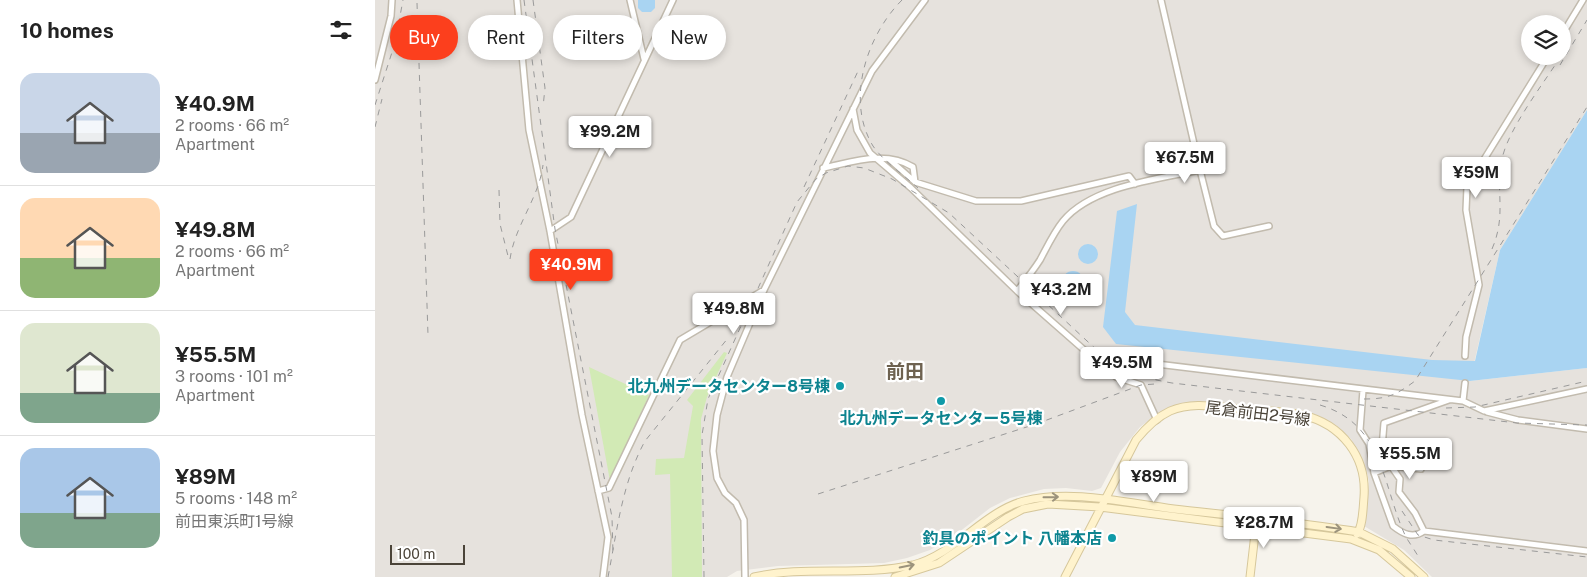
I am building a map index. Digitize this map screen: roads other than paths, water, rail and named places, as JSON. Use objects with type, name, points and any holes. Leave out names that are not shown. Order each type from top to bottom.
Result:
[{"type":"street","points":[[375,80],[391,16],[392,0]]},
{"type":"street","points":[[517,0],[529,130],[550,231],[581,415],[608,537],[603,577]]},
{"type":"street","points":[[630,0],[644,60]]},
{"type":"street","points":[[550,231],[571,218],[673,0]]},
{"type":"street","points":[[745,577],[744,520],[736,503],[725,493],[717,478],[713,451],[717,415],[727,377],[764,290],[872,71],[925,0]]},
{"type":"street","points":[[1161,0],[1214,226],[1223,236],[1269,226]]},
{"type":"street","points":[[1571,20],[1583,0]]},
{"type":"street","points":[[1465,356],[1466,337],[1479,285],[1465,210],[1467,187],[1542,65]]},
{"type":"street","points":[[853,109],[857,130],[874,157],[911,188],[1017,291],[1091,356],[1116,377],[1141,385],[1157,420]]},
{"type":"street","points":[[823,168],[874,157],[901,160],[913,167],[915,182]]},
{"type":"street","points":[[889,159],[915,182],[976,201],[1021,201],[1129,176],[1135,184]]},
{"type":"street","points":[[1017,291],[1038,262],[1062,222],[1075,209],[1091,199],[1135,184],[1200,170]]},
{"type":"street","points":[[598,492],[609,488],[680,340],[764,290]]},
{"type":"street","points":[[1091,356],[1363,390],[1451,399],[1463,401],[1484,411],[1518,420],[1587,428]]},
{"type":"street","points":[[1463,401],[1465,383]]},
{"type":"street","points":[[1484,411],[1587,389]]},
{"type":"street","points":[[1363,390],[1360,430],[1369,444],[1374,474],[1393,526],[1405,535],[1419,535],[1424,531],[1587,552]]},
{"type":"street","points":[[1424,531],[1415,513],[1399,492],[1400,479],[1382,448],[1384,423],[1431,408],[1451,399]]},
{"type":"street","name":"尾倉前田2号線","points":[[1065,577],[1136,440],[1145,428],[1170,411],[1183,407],[1205,406],[1301,415],[1327,424],[1344,437],[1353,448],[1363,472],[1364,500],[1359,532]]},
{"type":"street","points":[[1374,474],[1391,466],[1421,469]]},
{"type":"street","points":[[754,577],[793,572],[885,570],[914,564],[940,554],[1002,511],[1021,501],[1050,497],[1104,500],[1359,532],[1393,550],[1424,577]]},
{"type":"street","points":[[895,577],[939,564],[1008,517],[1023,509],[1047,504],[1100,507],[1351,539],[1389,556],[1411,577]]},
{"type":"street","points":[[1250,577],[1257,519]]},
{"type":"street","points":[[1351,539],[1359,532]]},
{"type":"water","points":[[638,0],[655,0],[655,8],[651,12],[642,12],[638,8]]},
{"type":"water","points":[[1587,110],[1587,368],[1470,381],[1116,344],[1103,327],[1117,211],[1137,204],[1125,312],[1135,325],[1432,360],[1475,361],[1500,250]]},
{"type":"water","points":[[1088,244],[1095,247],[1098,254],[1095,261],[1088,264],[1081,261],[1078,254],[1081,247]]},
{"type":"water","points":[[1073,271],[1081,274],[1084,282],[1081,290],[1073,293],[1065,290],[1062,282],[1065,274]]},
{"type":"railway","points":[[375,105],[395,43],[403,0]]},
{"type":"railway","points":[[524,0],[555,229],[612,517],[613,553]]},
{"type":"railway","points":[[533,0],[545,88],[543,107]]},
{"type":"railway","points":[[902,0],[890,14],[870,49],[864,69],[861,109],[865,128],[873,146],[888,163],[918,188]]},
{"type":"railway","points":[[417,3],[428,335]]},
{"type":"railway","points":[[1571,47],[1587,20]]},
{"type":"railway","points":[[1492,249],[1499,225],[1500,171],[1506,147],[1527,106],[1555,65]]},
{"type":"railway","points":[[804,187],[859,69]]},
{"type":"railway","points":[[375,127],[382,99]]},
{"type":"railway","points":[[1364,399],[1391,395],[1415,381],[1587,107]]},
{"type":"railway","points":[[510,259],[517,235],[537,189],[543,165]]},
{"type":"railway","points":[[704,577],[702,435],[708,399],[797,202],[816,179],[826,173],[848,166],[864,168],[892,179],[949,213],[1100,353],[1127,370],[1150,379],[1517,423],[1587,425]]},
{"type":"railway","points":[[499,190],[500,224],[508,256]]},
{"type":"railway","points":[[608,577],[626,490],[637,457],[645,441],[728,338]]},
{"type":"railway","points":[[1446,408],[1475,407],[1587,381]]},
{"type":"railway","points":[[818,494],[1036,424],[1141,385],[1155,384]]},
{"type":"railway","points":[[1320,405],[1341,414],[1357,426],[1369,441],[1378,458],[1405,535],[1419,558]]},
{"type":"railway","points":[[1402,511],[1418,535],[1434,540],[1587,557]]},
{"type":"place","name":"北九州データセンター8号棟","points":[[840,386]]},
{"type":"place","name":"北九州データセンター5号棟","points":[[941,401]]},
{"type":"place","name":"釣具のポイント 八幡本店","points":[[1112,538]]},
{"type":"district","name":"前田","points":[[905,371]]}]
